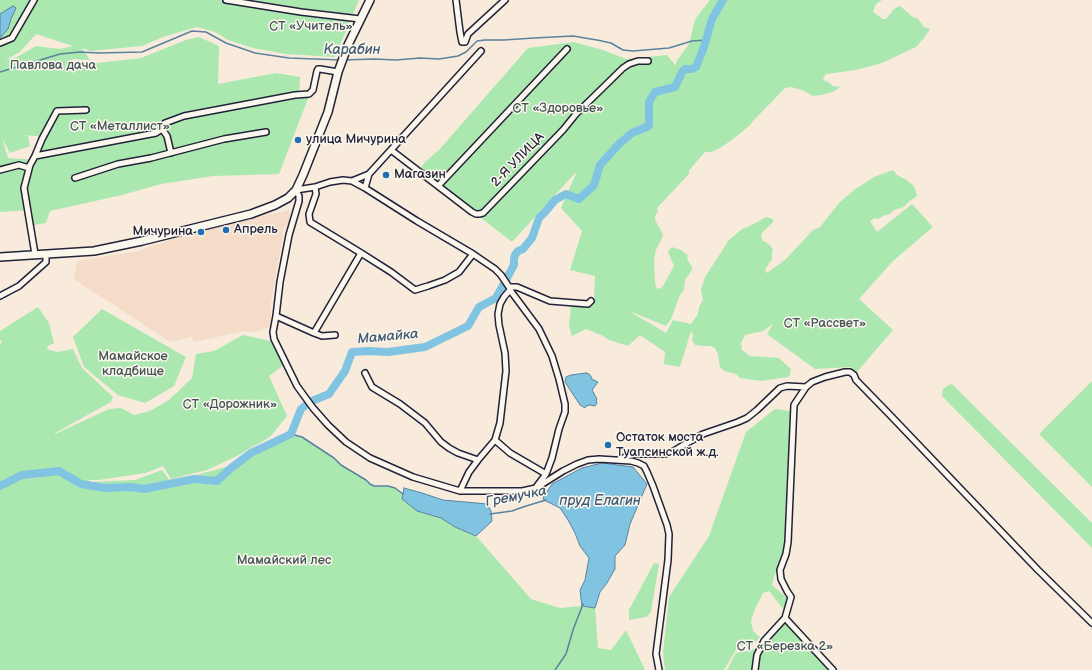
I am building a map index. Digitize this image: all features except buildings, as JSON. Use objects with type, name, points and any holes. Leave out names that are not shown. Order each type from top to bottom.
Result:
[{"type":"street","points":[[0,43],[12,38],[34,0]]},
{"type":"street","points":[[226,0],[359,23]]},
{"type":"street","points":[[0,257],[94,252],[255,213],[288,198],[296,190],[303,175],[328,112],[338,72],[348,45],[370,0]]},
{"type":"street","points":[[456,0],[462,42],[465,42],[468,34],[505,0]]},
{"type":"street","points":[[460,32],[468,34]]},
{"type":"street","points":[[391,150],[438,186],[567,49]]},
{"type":"street","points":[[352,182],[369,174],[481,52]]},
{"type":"street","name":"2-Я УЛИЦА","points":[[438,186],[472,212],[476,214],[483,213],[563,130],[576,114],[623,68],[638,61],[648,61]]},
{"type":"street","points":[[35,156],[156,133],[162,129],[165,123],[184,116],[294,95],[309,94],[313,90],[318,69],[338,72]]},
{"type":"street","points":[[35,254],[24,188],[30,165],[42,138],[57,111],[86,110]]},
{"type":"street","points":[[162,129],[167,136],[171,153]]},
{"type":"street","points":[[75,178],[118,164],[151,158],[224,139],[266,132]]},
{"type":"street","points":[[0,170],[19,165],[29,168]]},
{"type":"street","points":[[365,188],[369,174]]},
{"type":"street","points":[[296,190],[343,180],[352,182],[365,188],[473,254],[501,275],[539,329],[552,356],[565,404],[552,458],[546,474],[536,488]]},
{"type":"street","points":[[315,187],[316,194],[309,214],[310,222],[391,272],[414,290],[445,280],[459,272],[473,254]]},
{"type":"street","points":[[296,190],[299,196],[299,201],[289,235],[280,282],[273,332],[274,339],[297,386],[313,408],[346,442],[370,458],[413,477],[460,491],[522,491],[536,488],[563,471],[588,460],[599,459],[631,461],[644,466],[652,481],[667,525],[668,534],[668,560],[656,654],[659,670]]},
{"type":"street","points":[[314,333],[361,253]]},
{"type":"street","points":[[0,296],[19,286],[46,262],[46,254]]},
{"type":"street","points":[[509,287],[518,287],[550,301],[588,304],[591,301]]},
{"type":"street","points":[[460,491],[469,472],[495,440],[500,423],[506,371],[498,314],[500,304],[509,287]]},
{"type":"street","points":[[276,316],[322,336],[335,335]]},
{"type":"street","points":[[755,670],[757,655],[764,641],[785,618],[791,597],[786,591],[781,579],[780,570],[786,554],[788,542],[793,409],[796,400],[812,382],[846,372],[850,372],[854,375],[856,380],[1032,564],[1092,623]]},
{"type":"street","points":[[365,373],[372,387],[400,404],[425,423],[441,442],[458,453],[478,460]]},
{"type":"street","points":[[616,460],[633,454],[665,454],[674,452],[687,442],[703,434],[748,418],[780,388],[787,386],[806,387]]},
{"type":"street","points":[[495,440],[510,453],[546,474]]},
{"type":"street","points":[[785,618],[833,670]]},
{"type":"shaded area","points":[[290,210],[289,222],[284,228],[270,309],[272,320],[269,328],[252,332],[245,331],[194,342],[192,337],[170,342],[74,279],[77,261],[140,251],[147,247],[223,225]]},
{"type":"green space","name":"СТ «Металлист»","points":[[0,0],[359,0],[335,57],[286,54],[253,48],[228,40],[215,32],[197,27],[163,37],[142,46],[91,51],[82,48],[90,60],[73,59],[70,66],[141,58],[186,40],[199,37],[219,46],[218,84],[276,73],[300,77],[299,97],[309,96],[279,174],[213,176],[161,184],[122,195],[50,211],[46,223],[34,225],[30,210],[0,212]],"holes":[[[36,34],[73,46],[60,49],[36,46],[17,57],[5,60],[20,52]],[[24,135],[47,137],[36,160],[8,158],[2,138],[10,153],[30,146],[28,136]]]},
{"type":"green space","points":[[710,0],[882,0],[876,4],[873,12],[883,19],[886,19],[894,9],[900,6],[913,17],[918,19],[924,27],[930,29],[916,47],[882,63],[856,70],[826,74],[823,79],[825,81],[833,86],[840,87],[835,91],[813,96],[802,90],[791,87],[785,88],[750,125],[732,140],[711,152],[705,152],[691,168],[689,174],[657,208],[658,211],[655,216],[655,220],[663,234],[654,259],[656,287],[658,289],[663,286],[674,266],[668,252],[672,247],[681,250],[688,256],[687,259],[692,267],[692,270],[685,280],[684,290],[680,295],[671,319],[666,326],[629,311],[666,333],[673,320],[691,324],[698,314],[699,307],[703,299],[701,290],[705,277],[729,240],[742,229],[766,217],[773,219],[773,222],[761,234],[762,240],[770,245],[773,250],[772,259],[765,270],[767,273],[786,259],[813,230],[820,227],[839,203],[854,190],[874,177],[893,170],[897,175],[913,185],[917,194],[916,197],[908,202],[904,207],[870,221],[877,232],[912,204],[933,227],[893,261],[859,299],[893,330],[856,373],[851,367],[815,369],[767,334],[773,324],[763,331],[745,335],[741,343],[742,350],[750,356],[779,358],[791,369],[788,377],[761,381],[740,378],[736,374],[724,371],[720,367],[718,354],[715,348],[710,346],[695,345],[692,340],[693,335],[691,331],[680,367],[664,364],[665,352],[640,335],[628,346],[609,340],[586,329],[572,336],[569,326],[571,306],[587,306],[594,299],[595,276],[570,270],[582,231],[561,208],[577,171],[512,242],[419,170],[425,162],[439,150],[528,48],[574,42],[603,50],[626,59],[667,55],[676,66],[678,59],[689,44],[696,18]]},
{"type":"green space","name":"Мамайский лес","points":[[38,307],[49,323],[54,343],[48,346],[47,349],[57,352],[73,349],[82,368],[113,397],[111,402],[55,434],[109,409],[121,408],[134,415],[150,411],[169,400],[192,378],[196,354],[214,351],[243,335],[270,341],[284,365],[269,376],[287,416],[270,437],[235,457],[207,470],[171,479],[163,466],[146,473],[99,480],[88,480],[77,473],[91,482],[135,480],[162,470],[171,482],[229,466],[292,435],[302,437],[370,484],[374,486],[388,486],[395,488],[403,494],[402,499],[417,511],[441,518],[455,527],[476,536],[531,599],[560,608],[582,606],[595,608],[598,648],[611,650],[626,630],[645,670],[0,670],[0,344],[2,342],[0,339],[0,331]]},
{"type":"green space","name":"Мамайское кладбище","points":[[102,309],[186,357],[174,386],[145,403],[118,395],[84,367],[73,337]]},
{"type":"green space","points":[[1092,381],[1092,487],[1039,434]]},
{"type":"green space","points":[[950,384],[953,385],[1092,523],[1092,548],[942,396],[943,389]]},
{"type":"green space","points":[[775,409],[790,411],[785,542],[783,554],[772,585],[787,598],[788,602],[786,608],[783,609],[769,591],[763,593],[751,621],[753,631],[760,637],[750,647],[739,645],[724,670],[665,670],[663,653],[669,597],[709,536],[746,432]]},
{"type":"green space","points":[[654,563],[659,564],[651,612],[646,617],[629,620],[629,610]]},
{"type":"green space","name":"СТ «Березка 2»","points":[[784,613],[837,670],[727,670],[736,653],[755,649]]},
{"type":"water","points":[[13,6],[16,8],[8,29],[0,38],[0,14]]},
{"type":"water","points":[[586,373],[589,374],[592,380],[598,382],[592,390],[597,399],[597,403],[595,406],[590,405],[586,406],[585,408],[580,405],[565,382],[566,377]]},
{"type":"water","name":"пруд Елагин","points":[[602,463],[633,467],[647,484],[630,524],[625,545],[615,556],[615,569],[600,592],[595,608],[582,606],[581,599],[580,590],[585,580],[589,558],[580,546],[575,533],[560,508],[544,500],[543,498],[552,484],[582,468]]},
{"type":"water","points":[[404,488],[443,500],[487,504],[491,511],[492,521],[476,536],[455,527],[441,518],[417,511],[402,499]]},
{"type":"waterway","name":"Мамайка","points":[[312,401],[329,394],[345,371],[352,352],[388,352],[425,347],[468,326],[479,307],[496,298],[514,265],[515,255],[518,251],[523,249],[532,238],[539,218],[555,200],[566,194],[579,199],[594,185],[600,165],[619,144],[632,133],[649,126],[649,102],[655,92],[675,87],[685,69],[692,69],[696,67],[704,47],[712,19],[723,0]]},
{"type":"waterway","name":"Карабин","points":[[0,72],[60,54],[80,52],[142,52],[192,31],[206,32],[226,43],[255,53],[289,58],[341,60]]},
{"type":"waterway","name":"Карабин","points":[[344,60],[439,59],[458,56],[466,52],[477,41],[485,40],[573,36],[611,43],[623,50],[633,51],[669,48],[692,41],[706,40]]},
{"type":"waterway","name":"Мамайка","points":[[0,486],[22,475],[59,471],[81,484],[105,488],[131,487],[144,489],[194,479],[217,481],[251,453],[291,434],[301,409],[306,405]]},
{"type":"waterway","name":"Гремучка","points":[[291,434],[302,437],[370,484],[374,486],[388,486],[395,488],[403,494]]},
{"type":"waterway","name":"Гремучка","points":[[490,514],[512,511],[546,500]]},
{"type":"waterway","name":"Гремучка","points":[[555,670],[566,654],[583,604]]},
{"type":"place","name":"улица Мичурина","points":[[298,140]]},
{"type":"place","name":"Магазин","points":[[386,175]]},
{"type":"place","name":"Апрель","points":[[226,230]]},
{"type":"place","name":"Мичурина","points":[[201,232]]},
{"type":"place","name":"Остаток моста Туапсинской ж.д.","points":[[608,445]]},
{"type":"park label","name":"СТ «Учитель»","points":[[311,27]]},
{"type":"park label","name":"Павлова дача","points":[[53,66]]},
{"type":"park label","name":"СТ «Здоровье»","points":[[558,109]]},
{"type":"park label","name":"СТ «Рассвет»","points":[[825,324]]},
{"type":"park label","name":"СТ «Дорожник»","points":[[230,405]]}]
